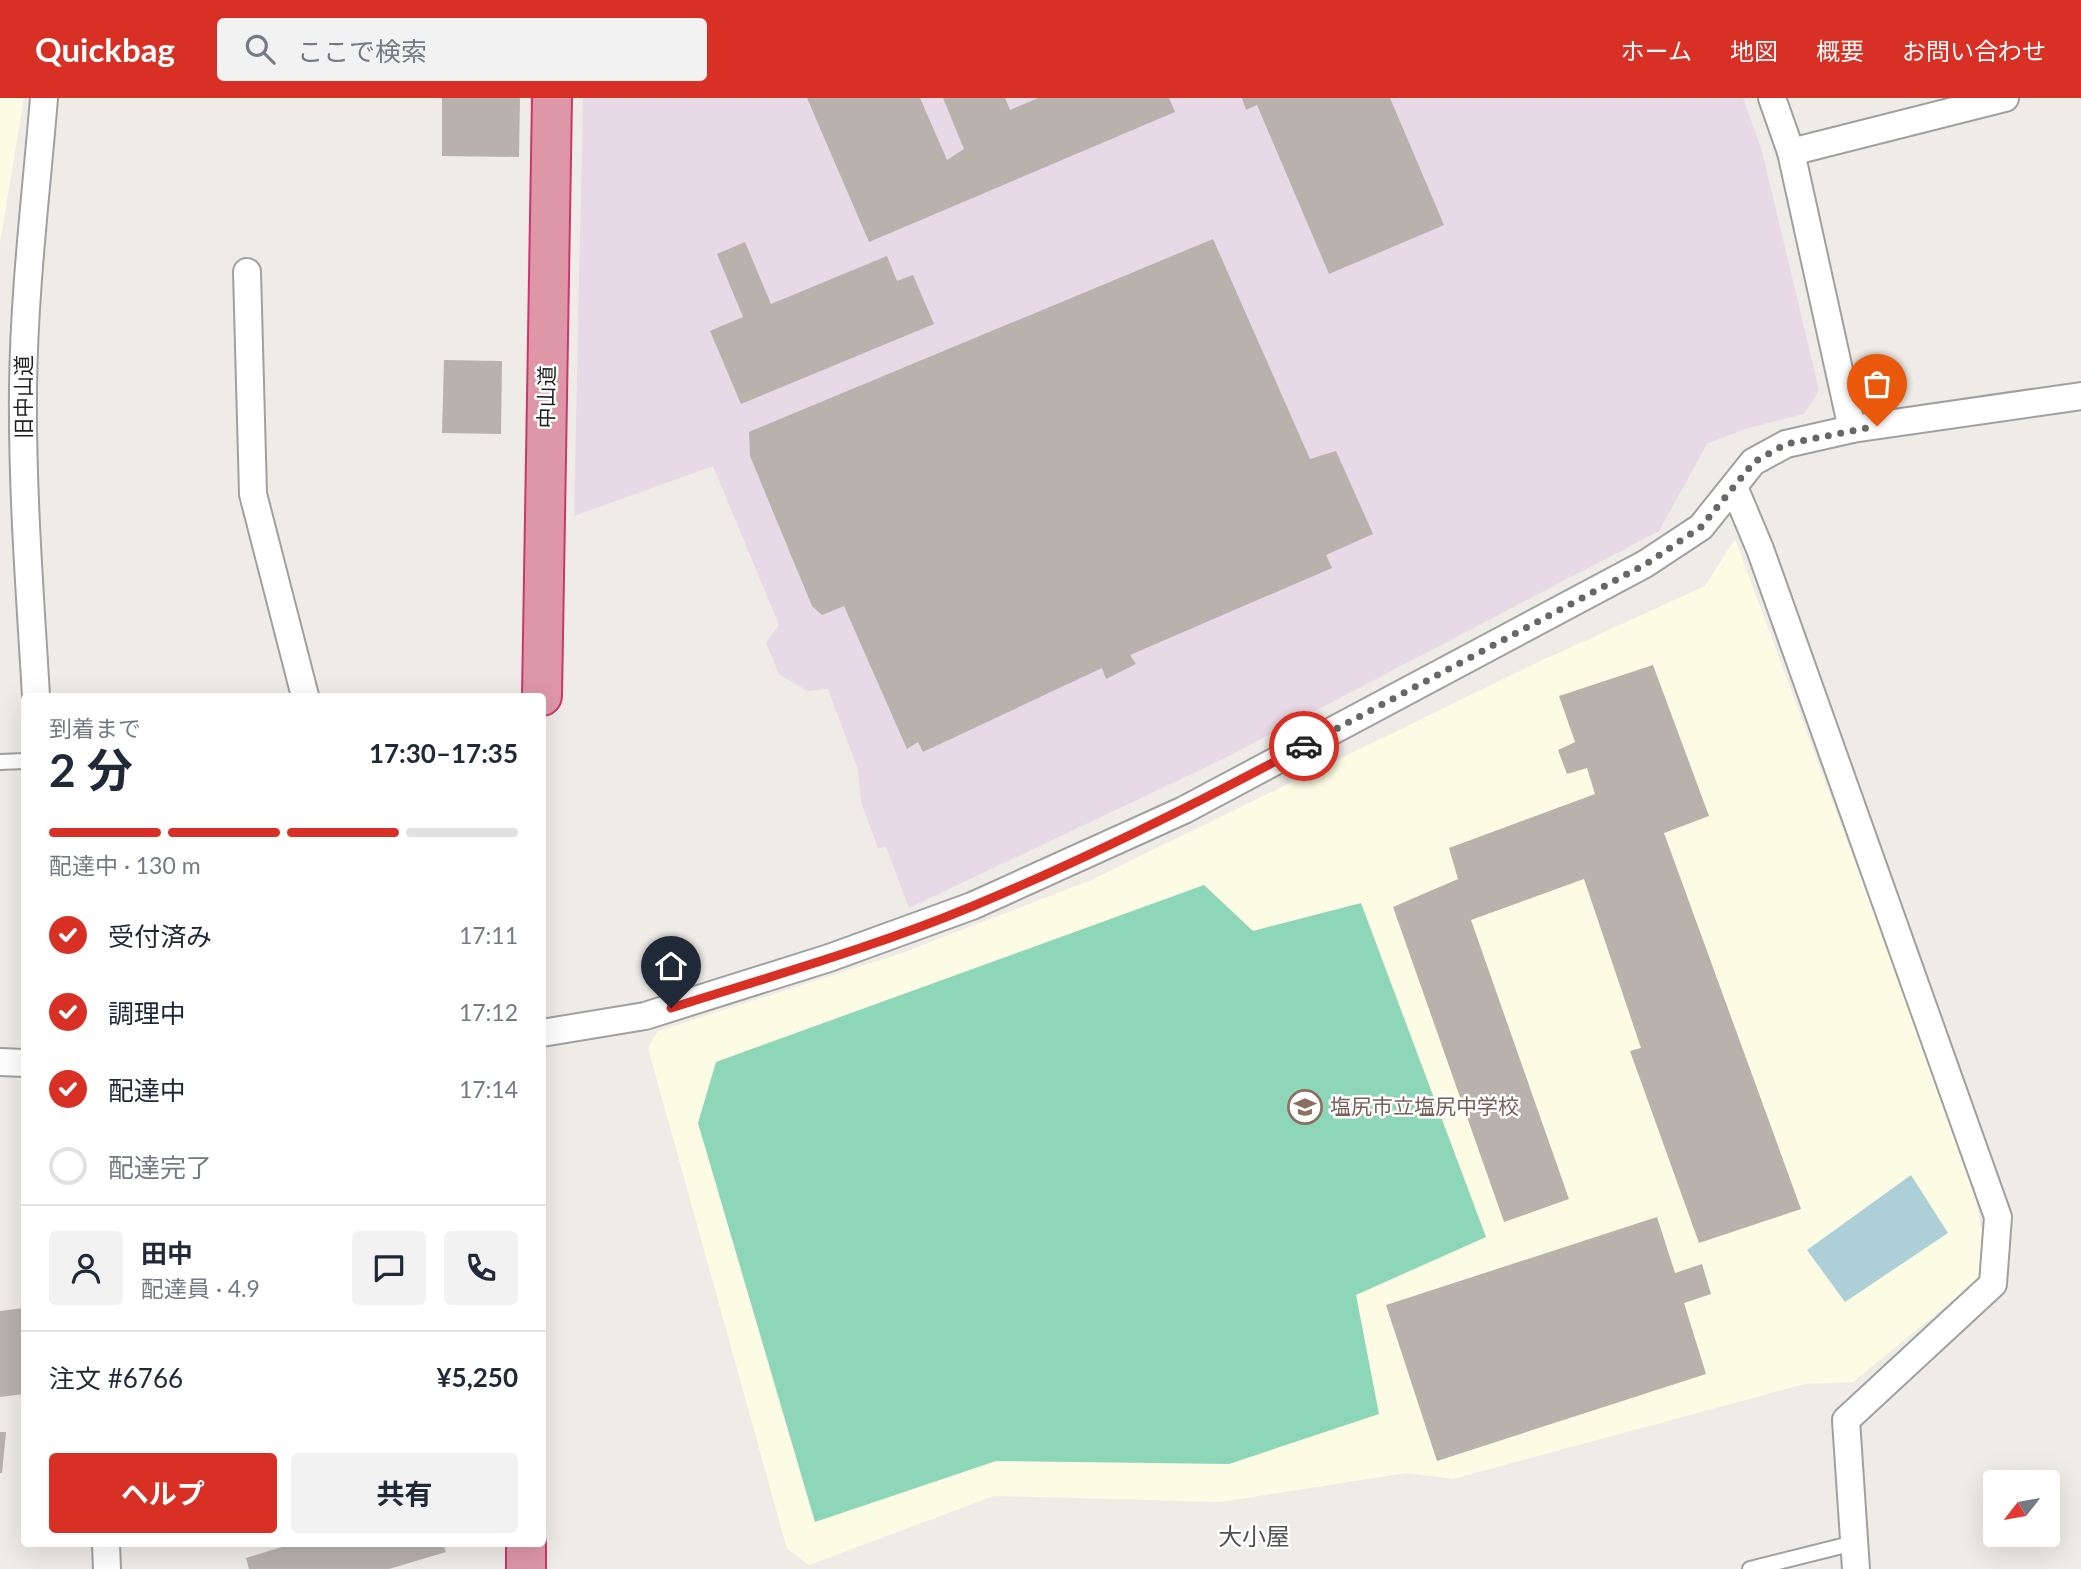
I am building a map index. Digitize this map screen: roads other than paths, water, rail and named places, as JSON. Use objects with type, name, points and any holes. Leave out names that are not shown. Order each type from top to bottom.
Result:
[{"type":"highway","name":"中山道","points":[[542,693],[552,98]]},
{"type":"highway","points":[[526,1547],[526,1569]]},
{"type":"street","name":"旧中山道","points":[[36,693],[26,532],[23,389],[28,256],[44,98]]},
{"type":"street","points":[[1772,98],[1791,152],[1852,429]]},
{"type":"street","points":[[1791,152],[2005,98]]},
{"type":"street","points":[[247,272],[253,494],[303,693]]},
{"type":"street","points":[[546,1032],[645,1016],[829,958],[972,906],[1184,810],[1646,564],[1701,527],[1754,462],[1786,444],[1852,429],[2081,396]]},
{"type":"street","points":[[1734,487],[1765,562],[1998,1217],[1993,1284],[1846,1420],[1855,1556]]},
{"type":"street","points":[[0,1062],[21,1063]]},
{"type":"street","points":[[106,1547],[107,1569]]},
{"type":"lane","points":[[0,762],[21,761]]},
{"type":"lane","points":[[1750,1569],[1855,1556]]},
{"type":"water","points":[[1911,1175],[1948,1233],[1845,1302],[1807,1250]]},
{"type":"place","name":"塩尻市立塩尻中学校","points":[[1305,1107]]},
{"type":"district","name":"大小屋","points":[[1254,1537]]}]
